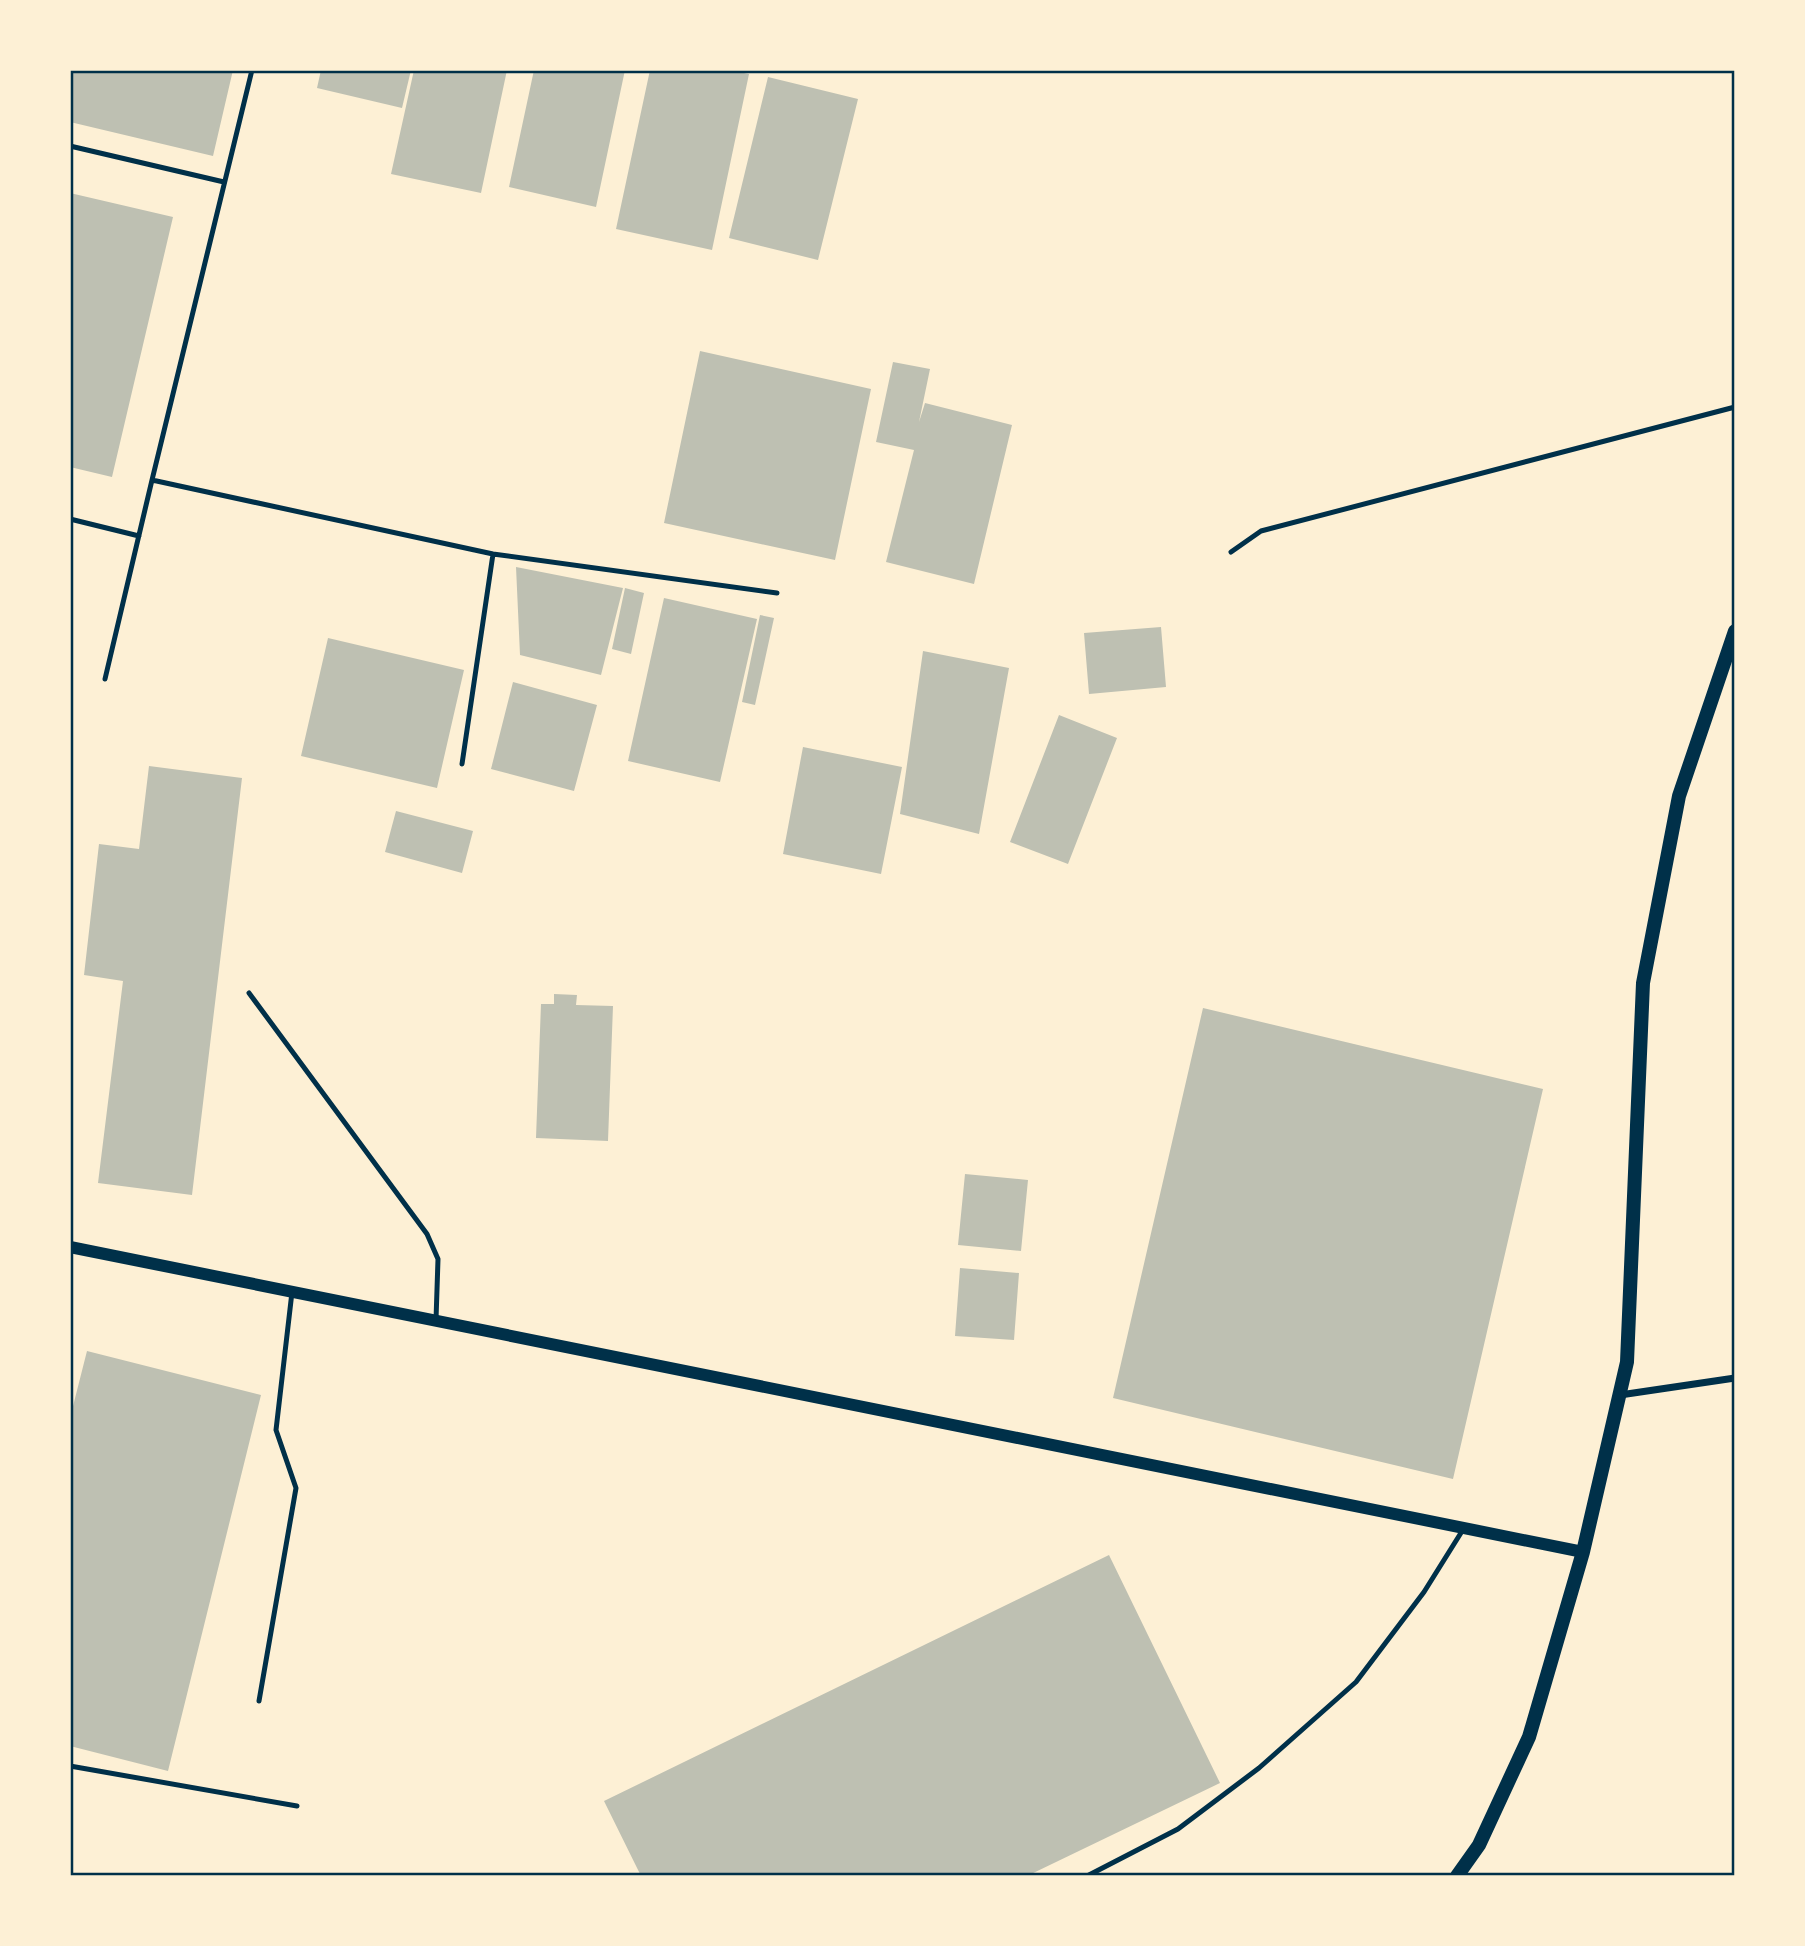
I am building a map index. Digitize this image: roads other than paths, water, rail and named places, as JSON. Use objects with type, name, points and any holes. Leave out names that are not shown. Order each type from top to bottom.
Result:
[{"type":"main road","points":[[1457,1876],[1479,1845],[1529,1737],[1583,1552],[1627,1362],[1643,983],[1679,796],[1735,631]]},
{"type":"street","points":[[70,1247],[1583,1552]]},
{"type":"street","points":[[1619,1395],[1735,1378]]},
{"type":"lane","points":[[106,679],[252,70]]},
{"type":"lane","points":[[70,146],[224,182]]},
{"type":"lane","points":[[1231,552],[1261,531],[1735,407]]},
{"type":"lane","points":[[152,480],[493,554],[778,593]]},
{"type":"lane","points":[[70,519],[139,536]]},
{"type":"lane","points":[[462,764],[493,554]]},
{"type":"lane","points":[[249,993],[427,1234],[438,1259],[436,1321]]},
{"type":"lane","points":[[259,1702],[296,1488],[276,1430],[292,1292]]},
{"type":"lane","points":[[1087,1876],[1178,1829],[1259,1768],[1356,1682],[1424,1592],[1464,1528]]},
{"type":"lane","points":[[70,1766],[296,1805]]}]
